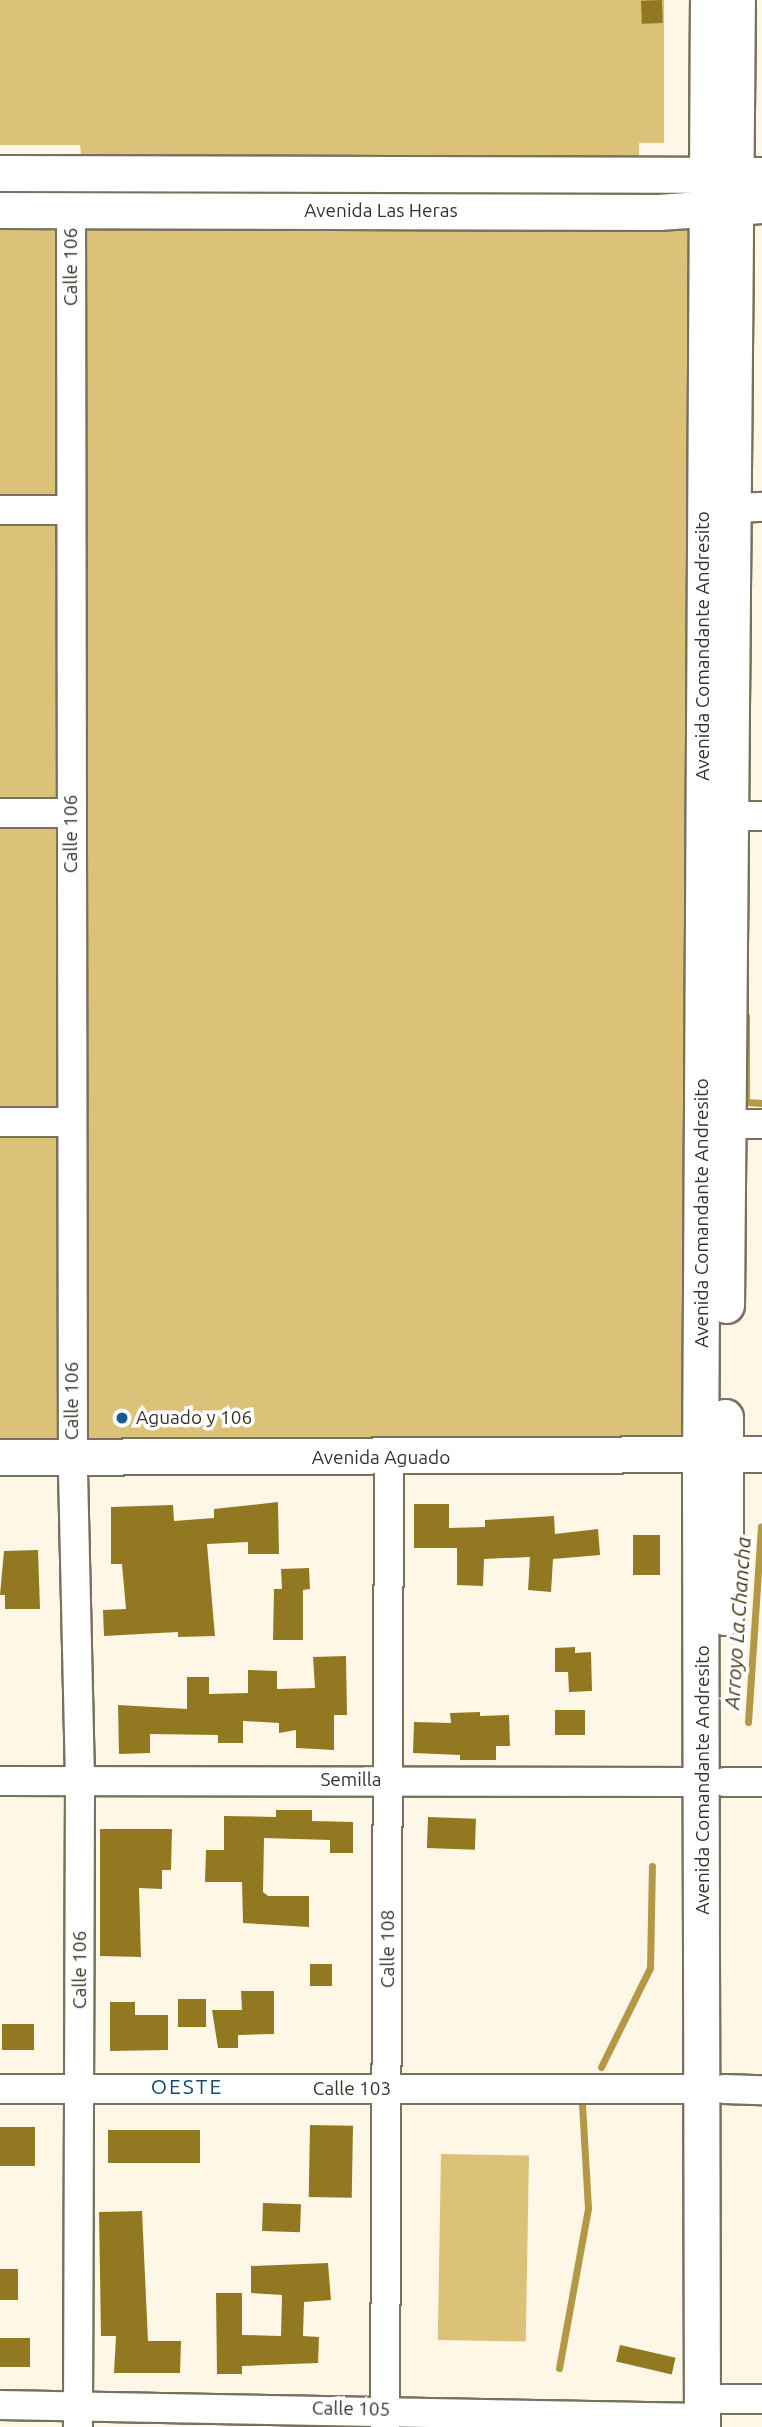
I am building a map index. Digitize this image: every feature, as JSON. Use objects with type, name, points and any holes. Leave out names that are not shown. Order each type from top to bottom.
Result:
[{"type":"main road","name":"Avenida Comandante Andresito","points":[[708,0],[734,191],[747,507],[715,816],[727,1124],[713,1464]]},
{"type":"main road","name":"Avenida Comandante Andresito","points":[[713,2418],[715,816],[734,191],[737,0]]},
{"type":"main road","name":"Avenida Las Heras","points":[[0,173],[734,191]]},
{"type":"main road","name":"Avenida Las Heras","points":[[0,210],[734,191]]},
{"type":"main road","name":"Avenida Aguado","points":[[0,1457],[73,1464],[389,1472],[713,1464],[762,1454]]},
{"type":"main road","name":"Avenida Aguado","points":[[0,1471],[73,1464],[713,1464],[762,1475]]},
{"type":"street","name":"Calle 106","points":[[71,210],[73,1464],[80,1781],[78,2416]]},
{"type":"street","points":[[0,510],[70,510]]},
{"type":"street","points":[[0,813],[71,813]]},
{"type":"street","points":[[715,816],[762,816]]},
{"type":"street","points":[[0,1122],[72,1122]]},
{"type":"street","points":[[727,1124],[762,1124]]},
{"type":"street","name":"Calle 108","points":[[385,2418],[389,1472]]},
{"type":"street","name":"Semilla","points":[[0,1781],[762,1782]]},
{"type":"street","name":"Calle 103","points":[[0,2089],[762,2090]]},
{"type":"street","name":"Calle 105","points":[[0,2405],[78,2416],[713,2418],[762,2399]]},
{"type":"shaded area","points":[[0,0],[664,0],[664,143],[639,143],[639,209],[698,210],[691,1453],[0,1452],[0,209],[87,209],[80,145],[0,145]]},
{"type":"shaded area","points":[[441,2154],[529,2156],[526,2342],[438,2340]]},
{"type":"building","points":[[662,0],[663,23],[642,24],[641,1]]},
{"type":"building","points":[[278,1502],[279,1554],[248,1554],[248,1542],[207,1544],[215,1636],[178,1637],[178,1632],[104,1636],[103,1610],[126,1609],[122,1564],[111,1564],[111,1507],[173,1505],[174,1521],[214,1518],[214,1509]]},
{"type":"building","points":[[414,1504],[449,1504],[449,1528],[485,1527],[485,1520],[554,1516],[555,1534],[598,1529],[600,1555],[553,1559],[551,1592],[528,1590],[530,1557],[484,1559],[483,1586],[457,1585],[457,1548],[414,1548]]},
{"type":"building","points":[[633,1535],[660,1535],[660,1575],[633,1575]]},
{"type":"building","points":[[38,1550],[40,1609],[5,1609],[5,1595],[0,1595],[4,1551]]},
{"type":"building","points":[[309,1568],[310,1589],[303,1590],[303,1640],[273,1640],[274,1589],[282,1589],[281,1569]]},
{"type":"building","points":[[575,1647],[575,1653],[591,1652],[592,1691],[569,1692],[568,1672],[555,1672],[555,1648]]},
{"type":"building","points":[[346,1656],[347,1715],[334,1715],[334,1750],[296,1748],[296,1730],[279,1733],[279,1723],[243,1721],[243,1743],[218,1743],[218,1735],[150,1734],[150,1753],[119,1754],[118,1705],[187,1709],[187,1677],[209,1677],[209,1694],[248,1693],[248,1670],[277,1671],[277,1689],[315,1688],[313,1657]]},
{"type":"building","points":[[555,1710],[585,1710],[585,1735],[555,1735]]},
{"type":"building","points":[[480,1712],[480,1716],[509,1715],[510,1746],[496,1746],[496,1760],[460,1760],[460,1755],[413,1753],[414,1722],[451,1723],[450,1713]]},
{"type":"building","points":[[276,1810],[312,1810],[312,1821],[353,1822],[353,1853],[330,1853],[330,1840],[264,1838],[263,1892],[268,1896],[309,1896],[309,1927],[243,1923],[242,1882],[205,1882],[206,1850],[224,1850],[224,1816],[276,1817]]},
{"type":"building","points":[[428,1817],[476,1819],[475,1850],[427,1848]]},
{"type":"building","points":[[100,1829],[172,1829],[171,1870],[162,1870],[162,1889],[139,1888],[141,1957],[100,1956]]},
{"type":"building","points":[[310,1964],[332,1964],[332,1986],[310,1986]]},
{"type":"building","points":[[241,1991],[274,1991],[274,2034],[238,2035],[238,2048],[218,2048],[212,2010],[242,2010]]},
{"type":"building","points":[[178,1999],[206,1999],[206,2027],[178,2027]]},
{"type":"building","points":[[110,2002],[135,2002],[135,2015],[168,2015],[168,2050],[110,2051]]},
{"type":"building","points":[[2,2024],[34,2024],[34,2050],[2,2050]]},
{"type":"building","points":[[310,2125],[353,2126],[352,2198],[309,2197]]},
{"type":"building","points":[[0,2127],[35,2127],[35,2166],[0,2166]]},
{"type":"building","points":[[108,2130],[200,2130],[200,2163],[108,2163]]},
{"type":"building","points":[[263,2203],[301,2204],[300,2232],[262,2231]]},
{"type":"building","points":[[142,2211],[148,2341],[181,2341],[180,2373],[114,2373],[116,2336],[101,2336],[99,2212]]},
{"type":"building","points":[[328,2263],[331,2300],[304,2302],[303,2336],[319,2337],[318,2363],[242,2366],[242,2374],[217,2374],[216,2293],[242,2293],[242,2335],[281,2336],[282,2295],[251,2293],[251,2266]]},
{"type":"building","points":[[0,2269],[18,2269],[18,2300],[0,2300]]},
{"type":"building","points":[[0,2338],[30,2338],[30,2367],[0,2367]]},
{"type":"building","points":[[620,2345],[676,2358],[672,2374],[616,2362]]},
{"type":"waterway","points":[[746,1016],[746,1102],[762,1103]]},
{"type":"waterway","name":"Arroyo La Chancha","points":[[748,1722],[761,1526]]},
{"type":"waterway","name":"Arroyo La Chancha","points":[[601,2067],[650,1968],[652,1866]]},
{"type":"waterway","name":"Arroyo La Chancha","points":[[559,2368],[588,2208],[582,2103]]},
{"type":"place","name":"Aguado y 106","points":[[122,1418]]},
{"type":"district","name":"OESTE","points":[[187,2086]]}]
